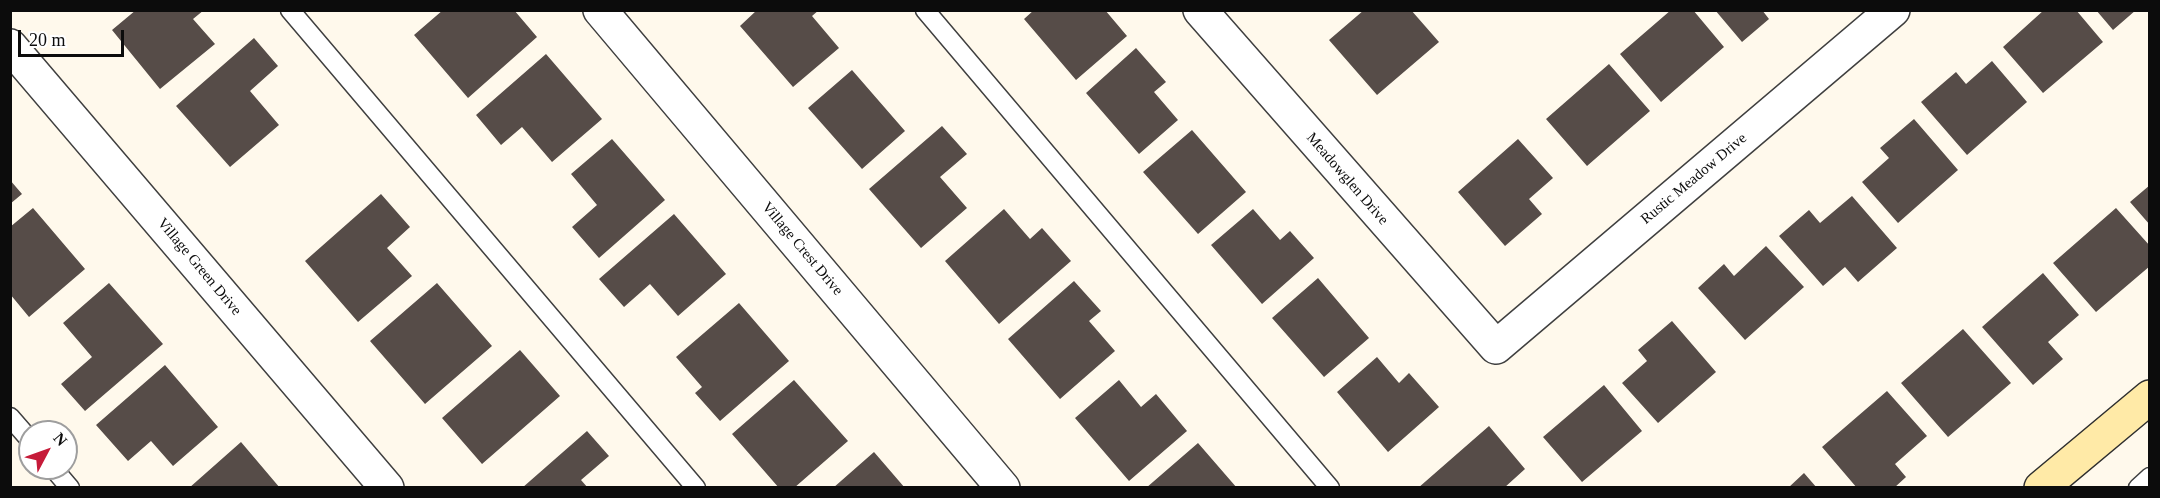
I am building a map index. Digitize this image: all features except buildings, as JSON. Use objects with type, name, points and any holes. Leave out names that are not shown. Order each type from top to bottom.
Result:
[{"type":"street","name":"Village Crest Drive","points":[[600,10],[1003,488]]},
{"type":"street","name":"Rustic Meadow Drive","points":[[1496,346],[1893,10]]},
{"type":"street","name":"Meadowglen Drive","points":[[1212,15],[1496,346]]},
{"type":"street","name":"Village Green Drive","points":[[10,46],[387,488]]},
{"type":"street","points":[[2044,487],[2150,397]]},
{"type":"lane","points":[[290,10],[696,488]]},
{"type":"lane","points":[[925,10],[1330,488]]},
{"type":"lane","points":[[2138,488],[2150,477]]}]
